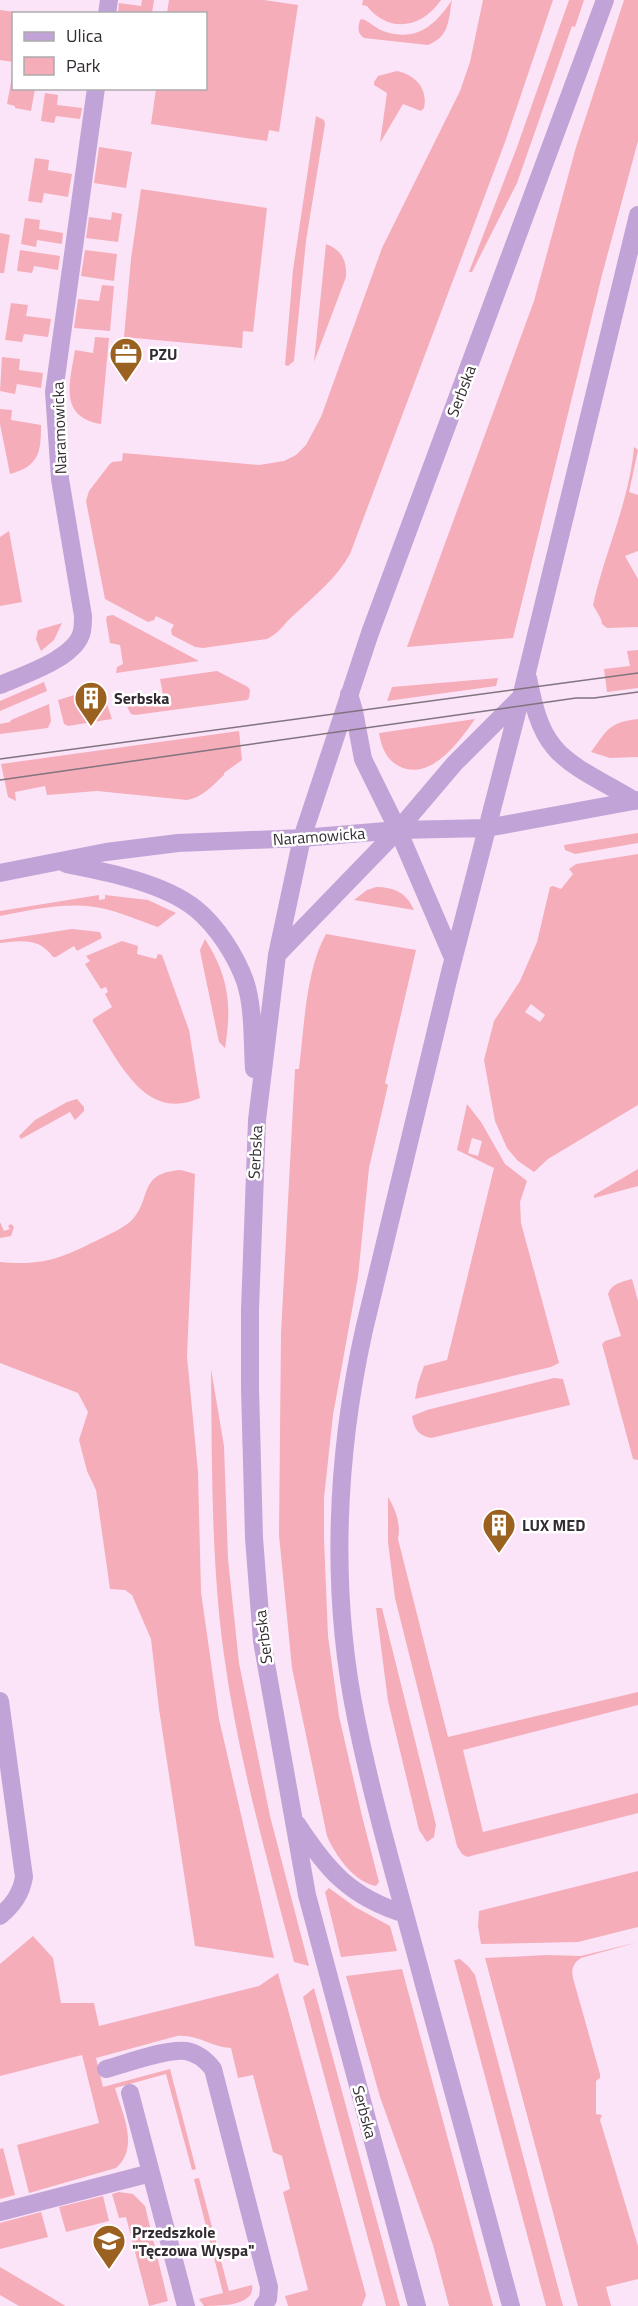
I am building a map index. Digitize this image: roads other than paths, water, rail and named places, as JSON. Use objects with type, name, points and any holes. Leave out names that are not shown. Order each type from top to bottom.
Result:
[{"type":"street","name":"Serbska","points":[[417,2306],[307,1896],[262,1641],[254,1538],[250,1321],[257,1120],[277,955],[302,838],[349,694],[605,0]]},
{"type":"street","name":"Naramowicka","points":[[0,685],[60,658],[73,649],[82,633],[83,616],[60,479],[54,392],[96,90]]},
{"type":"street","points":[[511,2306],[405,1914],[356,1718],[342,1610],[340,1505],[354,1374],[453,958],[521,696],[638,215]]},
{"type":"street","points":[[526,672],[542,728],[554,748],[584,771],[637,800]]},
{"type":"street","points":[[349,694],[363,759],[398,831],[453,958]]},
{"type":"street","points":[[277,955],[398,831],[456,763],[521,696]]},
{"type":"street","name":"Naramowicka","points":[[0,873],[106,852],[178,843],[488,828],[637,800]]},
{"type":"street","points":[[59,862],[125,878],[169,893],[196,909],[214,928],[235,958],[245,982],[250,1006],[257,1120]]},
{"type":"street","points":[[0,1701],[24,1877],[22,1890],[15,1902],[0,1917]]},
{"type":"street","points":[[292,1817],[318,1857],[338,1878],[380,1906],[405,1914]]},
{"type":"street","points":[[106,2069],[168,2052],[185,2050],[206,2059],[213,2069],[269,2287],[268,2299],[263,2306]]},
{"type":"street","points":[[130,2093],[186,2306]]},
{"type":"street","points":[[0,2212],[151,2173]]},
{"type":"tram line","points":[[0,759],[638,673]]},
{"type":"tram line","points":[[0,780],[576,698],[638,692]]},
{"type":"place","name":"PZU","points":[[126,383]]},
{"type":"place","name":"Serbska","points":[[91,727]]},
{"type":"place","name":"LUX MED","points":[[499,1554]]},
{"type":"place","name":"Przedszkole \"Tęczowa Wyspa\"","points":[[109,2270]]}]
